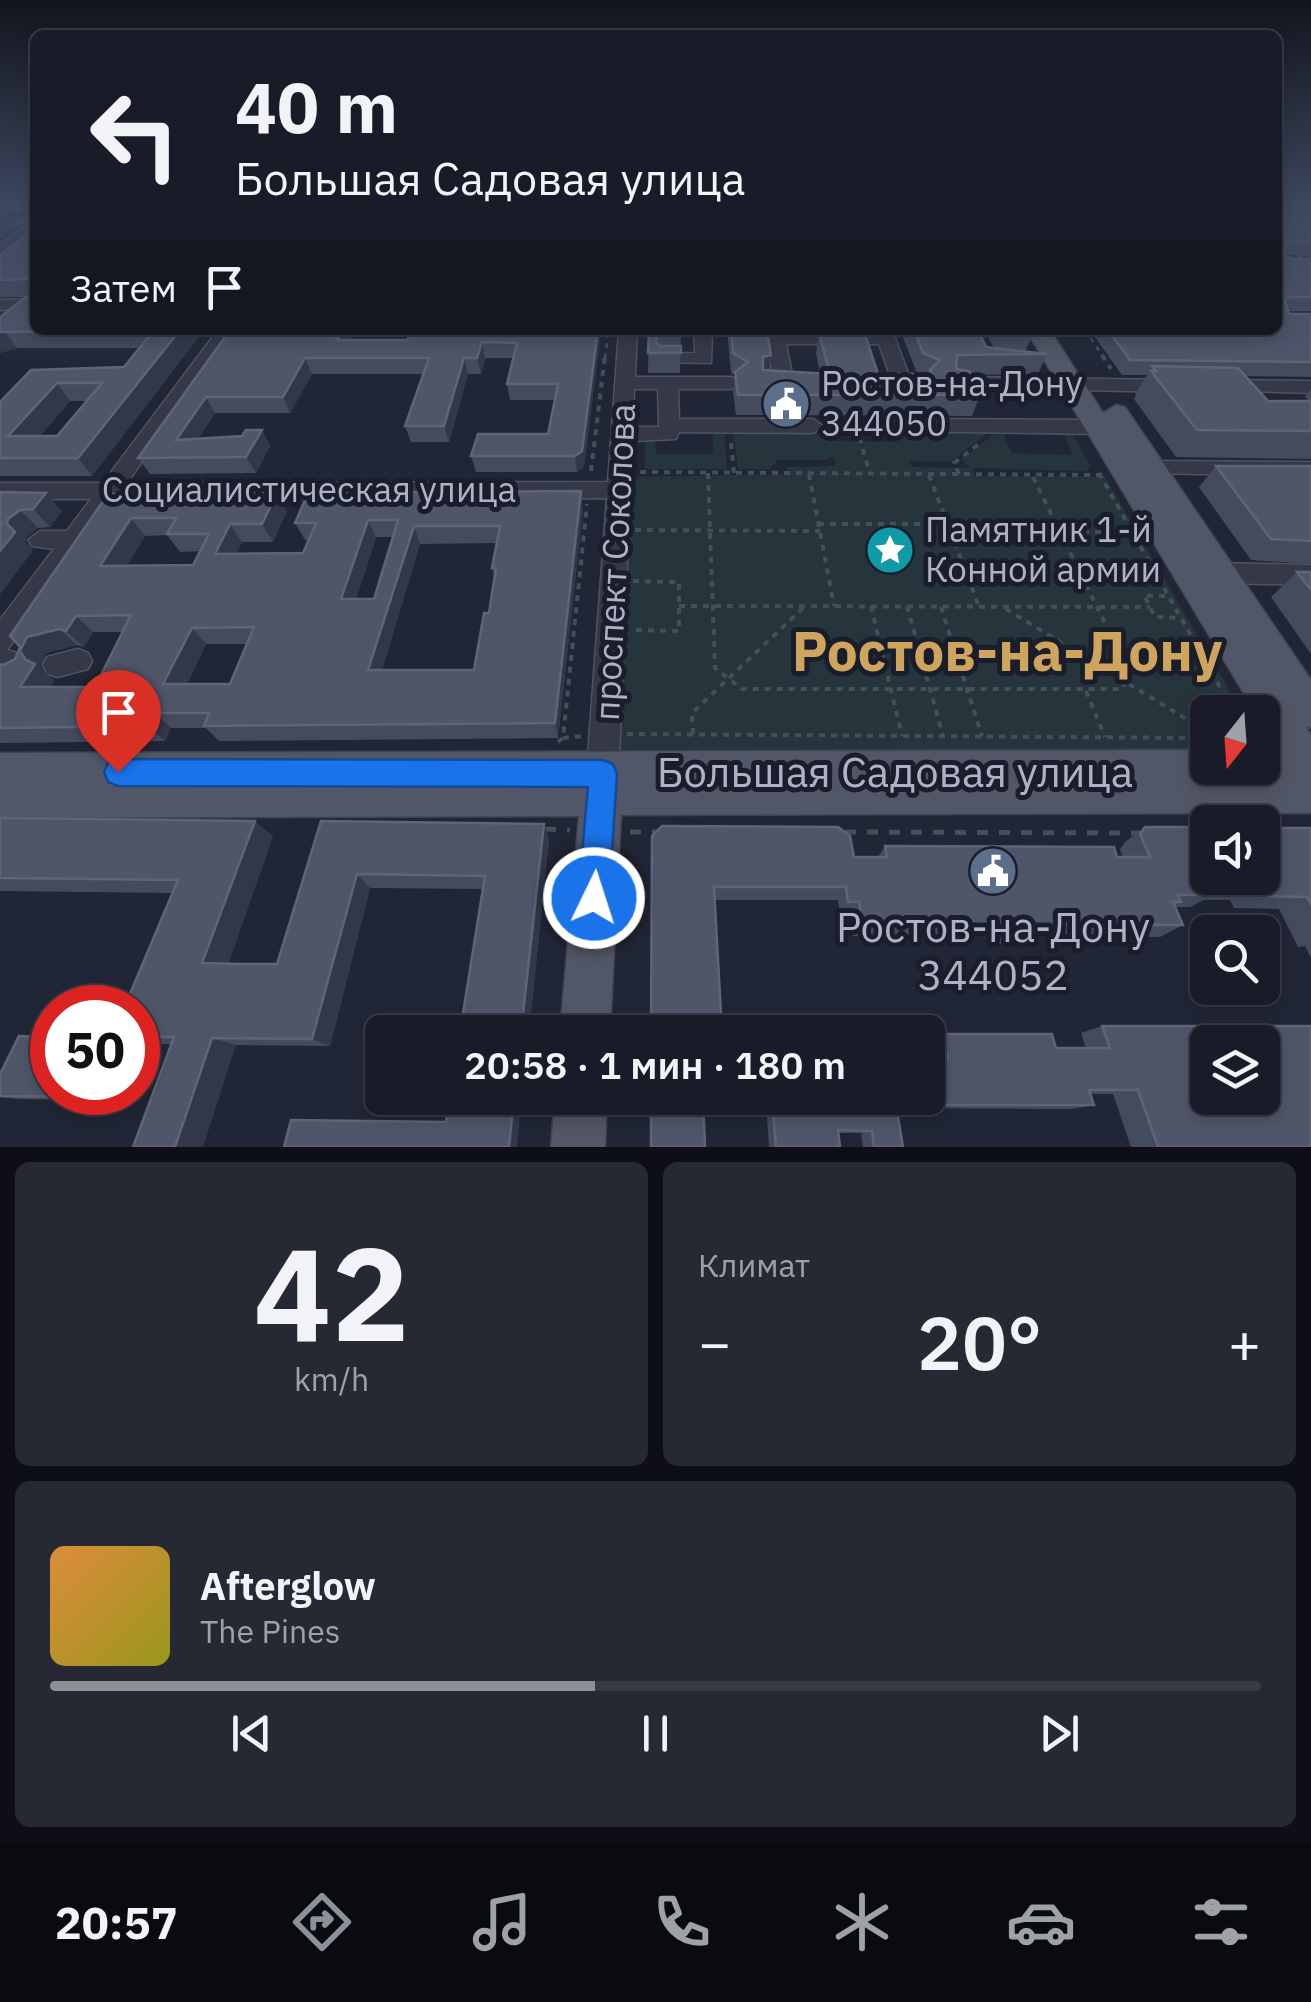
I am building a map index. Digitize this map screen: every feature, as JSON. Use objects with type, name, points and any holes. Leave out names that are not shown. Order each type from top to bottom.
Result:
[{"type":"main road","points":[[1039,335],[1047,362],[1086,386]]},
{"type":"main road","points":[[1064,335],[1086,386],[1152,468],[1311,711]]},
{"type":"main road","points":[[1086,386],[1086,427],[1311,770]]},
{"type":"main road","name":"Большая Садовая улица","points":[[0,798],[1311,770]]},
{"type":"main road","name":"Большая Садовая улица","points":[[0,772],[552,773],[602,786],[1311,792]]},
{"type":"main road","name":"проспект Соколова","points":[[586,1015],[602,786]]},
{"type":"main road","points":[[578,1147],[580,1115]]},
{"type":"street","points":[[0,305],[30,304]]},
{"type":"street","points":[[10,328],[30,309]]},
{"type":"street","points":[[0,641],[222,335]]},
{"type":"street","name":"проспект Соколова","points":[[602,786],[617,490],[629,434],[624,383],[628,335]]},
{"type":"street","points":[[626,358],[704,359],[703,335]]},
{"type":"street","points":[[770,384],[784,384],[775,335]]},
{"type":"street","points":[[885,335],[901,382],[920,382]]},
{"type":"street","points":[[624,383],[732,384]]},
{"type":"street","points":[[958,383],[1311,386]]},
{"type":"street","points":[[629,434],[669,434],[668,384]]},
{"type":"street","points":[[669,425],[813,426]]},
{"type":"street","points":[[891,426],[1086,427]]},
{"type":"street","points":[[1152,468],[1311,469]]},
{"type":"street","name":"Социалистическая улица","points":[[0,492],[588,481],[617,490]]},
{"type":"street","points":[[40,540],[74,540]]},
{"type":"street","points":[[1220,573],[1311,574]]},
{"type":"path","points":[[552,773],[553,747],[563,738],[588,481],[607,335]]},
{"type":"path","points":[[729,426],[734,473]]},
{"type":"path","points":[[813,426],[891,426]]},
{"type":"path","points":[[856,426],[870,474]]},
{"type":"path","points":[[959,474],[954,463],[994,431],[992,426]]},
{"type":"path","points":[[1086,427],[1100,475],[1224,695]]},
{"type":"path","points":[[629,434],[636,472],[1100,475]]},
{"type":"path","points":[[708,473],[715,668],[742,689],[1122,689],[1130,674],[1032,474]]},
{"type":"path","points":[[809,474],[834,606]]},
{"type":"path","points":[[929,474],[979,606]]},
{"type":"path","points":[[634,516],[633,530],[820,531]]},
{"type":"path","points":[[818,524],[948,524]]},
{"type":"path","points":[[950,532],[1132,532]]},
{"type":"path","points":[[630,598],[632,564]]},
{"type":"path","points":[[628,630],[679,631],[678,582],[631,581]]},
{"type":"path","points":[[1168,596],[1144,595],[1156,617],[1180,618]]},
{"type":"path","points":[[679,606],[1150,607]]},
{"type":"path","points":[[693,734],[692,713],[805,606]]},
{"type":"path","points":[[871,606],[902,736]]},
{"type":"path","points":[[907,606],[942,736]]},
{"type":"path","points":[[941,606],[982,736]]},
{"type":"path","points":[[1003,607],[1190,721]]},
{"type":"path","points":[[1085,689],[1105,737]]},
{"type":"path","points":[[624,734],[1190,738]]},
{"type":"shaded area","points":[[712,427],[724,427],[727,469],[645,469],[645,436],[655,437],[656,454],[714,454]]},
{"type":"shaded area","points":[[733,429],[832,430],[835,441],[895,442],[892,431],[990,431],[951,462],[910,461],[912,467],[970,468],[961,460],[998,431],[1002,431],[1012,453],[1073,455],[1063,432],[1072,433],[1090,465],[1087,471],[972,468],[975,476],[1105,477],[1232,695],[1190,695],[1190,752],[618,752],[632,477],[787,474],[787,467],[836,466],[833,456],[826,460],[778,460],[770,469],[738,469]]},
{"type":"building","points":[[0,260],[30,260],[30,275],[26,279],[0,280]]},
{"type":"building","points":[[1282,260],[1311,260],[1311,297],[1288,297],[1285,301],[1289,314],[1311,314],[1311,362],[1130,360],[1112,335],[1282,335]]},
{"type":"building","points":[[30,297],[30,332],[0,332],[0,317]]},
{"type":"building","points":[[150,335],[176,335],[78,458],[0,458],[0,402],[31,370],[124,367]],"holes":[[[57,383],[102,383],[57,436],[8,436]]]},
{"type":"building","points":[[226,335],[340,335],[337,340],[407,340],[410,335],[597,335],[582,451],[575,456],[471,456],[478,434],[548,434],[558,384],[507,384],[517,343],[482,342],[477,358],[464,358],[444,426],[405,426],[429,358],[305,358],[283,397],[206,397],[176,440],[242,436],[246,430],[262,430],[246,457],[138,458]]},
{"type":"building","points":[[649,335],[657,335],[660,346],[681,346],[681,353],[648,353]]},
{"type":"building","points":[[731,335],[768,335],[771,355],[763,357],[763,370],[830,374],[820,335],[865,335],[878,374],[932,374],[930,370],[940,360],[923,353],[916,335],[980,335],[986,347],[1047,354],[957,355],[956,369],[969,371],[980,395],[738,395],[735,372],[748,362],[733,353]]},
{"type":"building","points":[[1152,366],[1238,368],[1268,401],[1311,401],[1311,431],[1197,430],[1151,371],[1156,371]]},
{"type":"building","points":[[1216,466],[1311,466],[1311,541],[1271,539]]},
{"type":"building","points":[[581,491],[555,723],[204,726],[209,713],[155,713],[148,726],[0,728],[0,664],[15,659],[20,647],[10,636],[108,494],[277,493],[262,524],[230,524],[215,554],[303,553],[316,523],[295,523],[308,493]],"holes":[[[131,518],[176,518],[167,534],[209,534],[193,565],[100,566]],[[368,520],[398,520],[374,599],[341,599]],[[414,526],[500,526],[489,613],[484,613],[474,670],[368,670]],[[131,615],[95,687],[20,687],[35,664],[20,651],[27,637],[59,629],[66,631],[76,616]],[[254,627],[230,684],[163,684],[192,628]]]},
{"type":"building","points":[[0,492],[46,493],[33,509],[20,510],[8,519],[7,524],[15,532],[0,551],[2,524]]},
{"type":"building","points":[[1297,572],[1311,572],[1311,590]]},
{"type":"building","points":[[0,818],[255,821],[202,963],[277,964],[321,821],[544,824],[523,1015],[463,1015],[485,876],[357,874],[312,1039],[212,1038],[175,1147],[133,1147],[145,1115],[160,1115],[160,1075],[174,1037],[160,1037],[160,985],[134,985],[178,880],[0,878]]},
{"type":"building","points":[[662,826],[838,827],[850,836],[854,857],[887,857],[885,846],[1114,847],[1117,857],[1150,857],[1140,834],[1145,827],[1190,827],[1190,895],[1178,895],[1181,902],[1173,902],[1183,925],[1041,925],[1044,933],[1007,933],[1005,925],[863,925],[859,902],[848,902],[846,887],[714,887],[721,1015],[651,1015],[652,836]]},
{"type":"building","points":[[1280,828],[1311,828],[1311,904],[1307,897],[1260,896],[1280,895]]},
{"type":"building","points":[[1102,1026],[1190,1026],[1190,1115],[1280,1115],[1280,1026],[1311,1026],[1311,1147],[1158,1147],[1138,1090],[1089,1090],[1094,1105],[945,1105],[945,1034],[1052,1034],[1056,1048],[1110,1048]]},
{"type":"building","points":[[19,1036],[30,1036],[30,1096],[0,1096],[0,1074]]},
{"type":"building","points":[[447,1115],[512,1115],[509,1147],[284,1147],[291,1120],[446,1122]]},
{"type":"building","points":[[651,1115],[704,1115],[705,1147],[651,1147]]},
{"type":"building","points":[[773,1115],[898,1115],[903,1147],[874,1147],[872,1131],[838,1130],[840,1147],[776,1147]]},
{"type":"place","name":"Ростов-на-Дону 344050","points":[[786,404]]},
{"type":"place","name":"Памятник 1-й Конной армии","points":[[890,550]]},
{"type":"place","name":"Ростов-на-Дону 344052","points":[[993,871]]},
{"type":"district","name":"Ростов-на-Дону","points":[[1007,652]]},
{"type":"route","points":[[118,772],[603,774],[594,898]]}]
